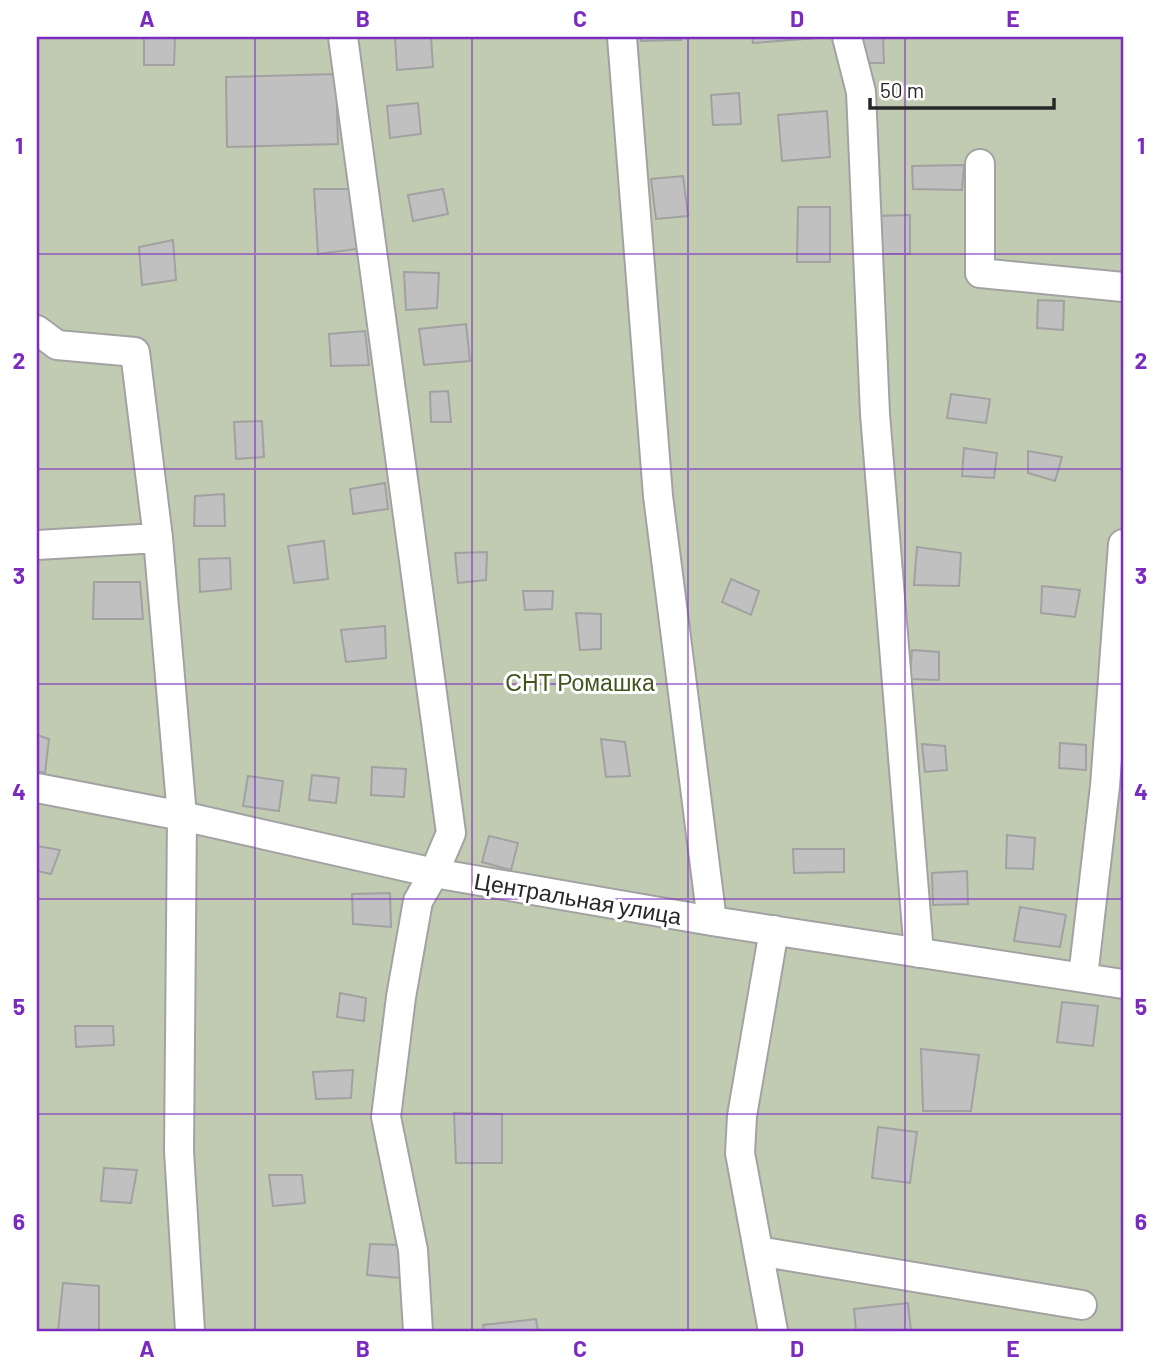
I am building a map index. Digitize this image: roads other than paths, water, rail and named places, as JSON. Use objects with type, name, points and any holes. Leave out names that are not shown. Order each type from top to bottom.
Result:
[{"type":"street","points":[[343,37],[451,833],[434,873],[418,901],[386,1117],[413,1250],[418,1331]]},
{"type":"street","points":[[622,37],[658,496],[712,921]]},
{"type":"street","points":[[847,37],[861,92],[875,414],[919,953]]},
{"type":"street","points":[[981,164],[980,273],[1123,286]]},
{"type":"street","points":[[37,330],[57,345],[135,352],[158,538],[183,816],[179,1151],[190,1331]]},
{"type":"street","points":[[37,544],[158,538]]},
{"type":"street","points":[[1083,977],[1114,785],[1123,544]]},
{"type":"street","name":"Центральная улица","points":[[37,788],[183,816],[434,873],[712,921],[1123,984]]},
{"type":"street","points":[[773,1331],[740,1153],[742,1116],[774,930]]},
{"type":"street","points":[[758,1251],[1082,1305]]},
{"type":"park label","name":"СНТ Ромашка","points":[[580,682]]}]
